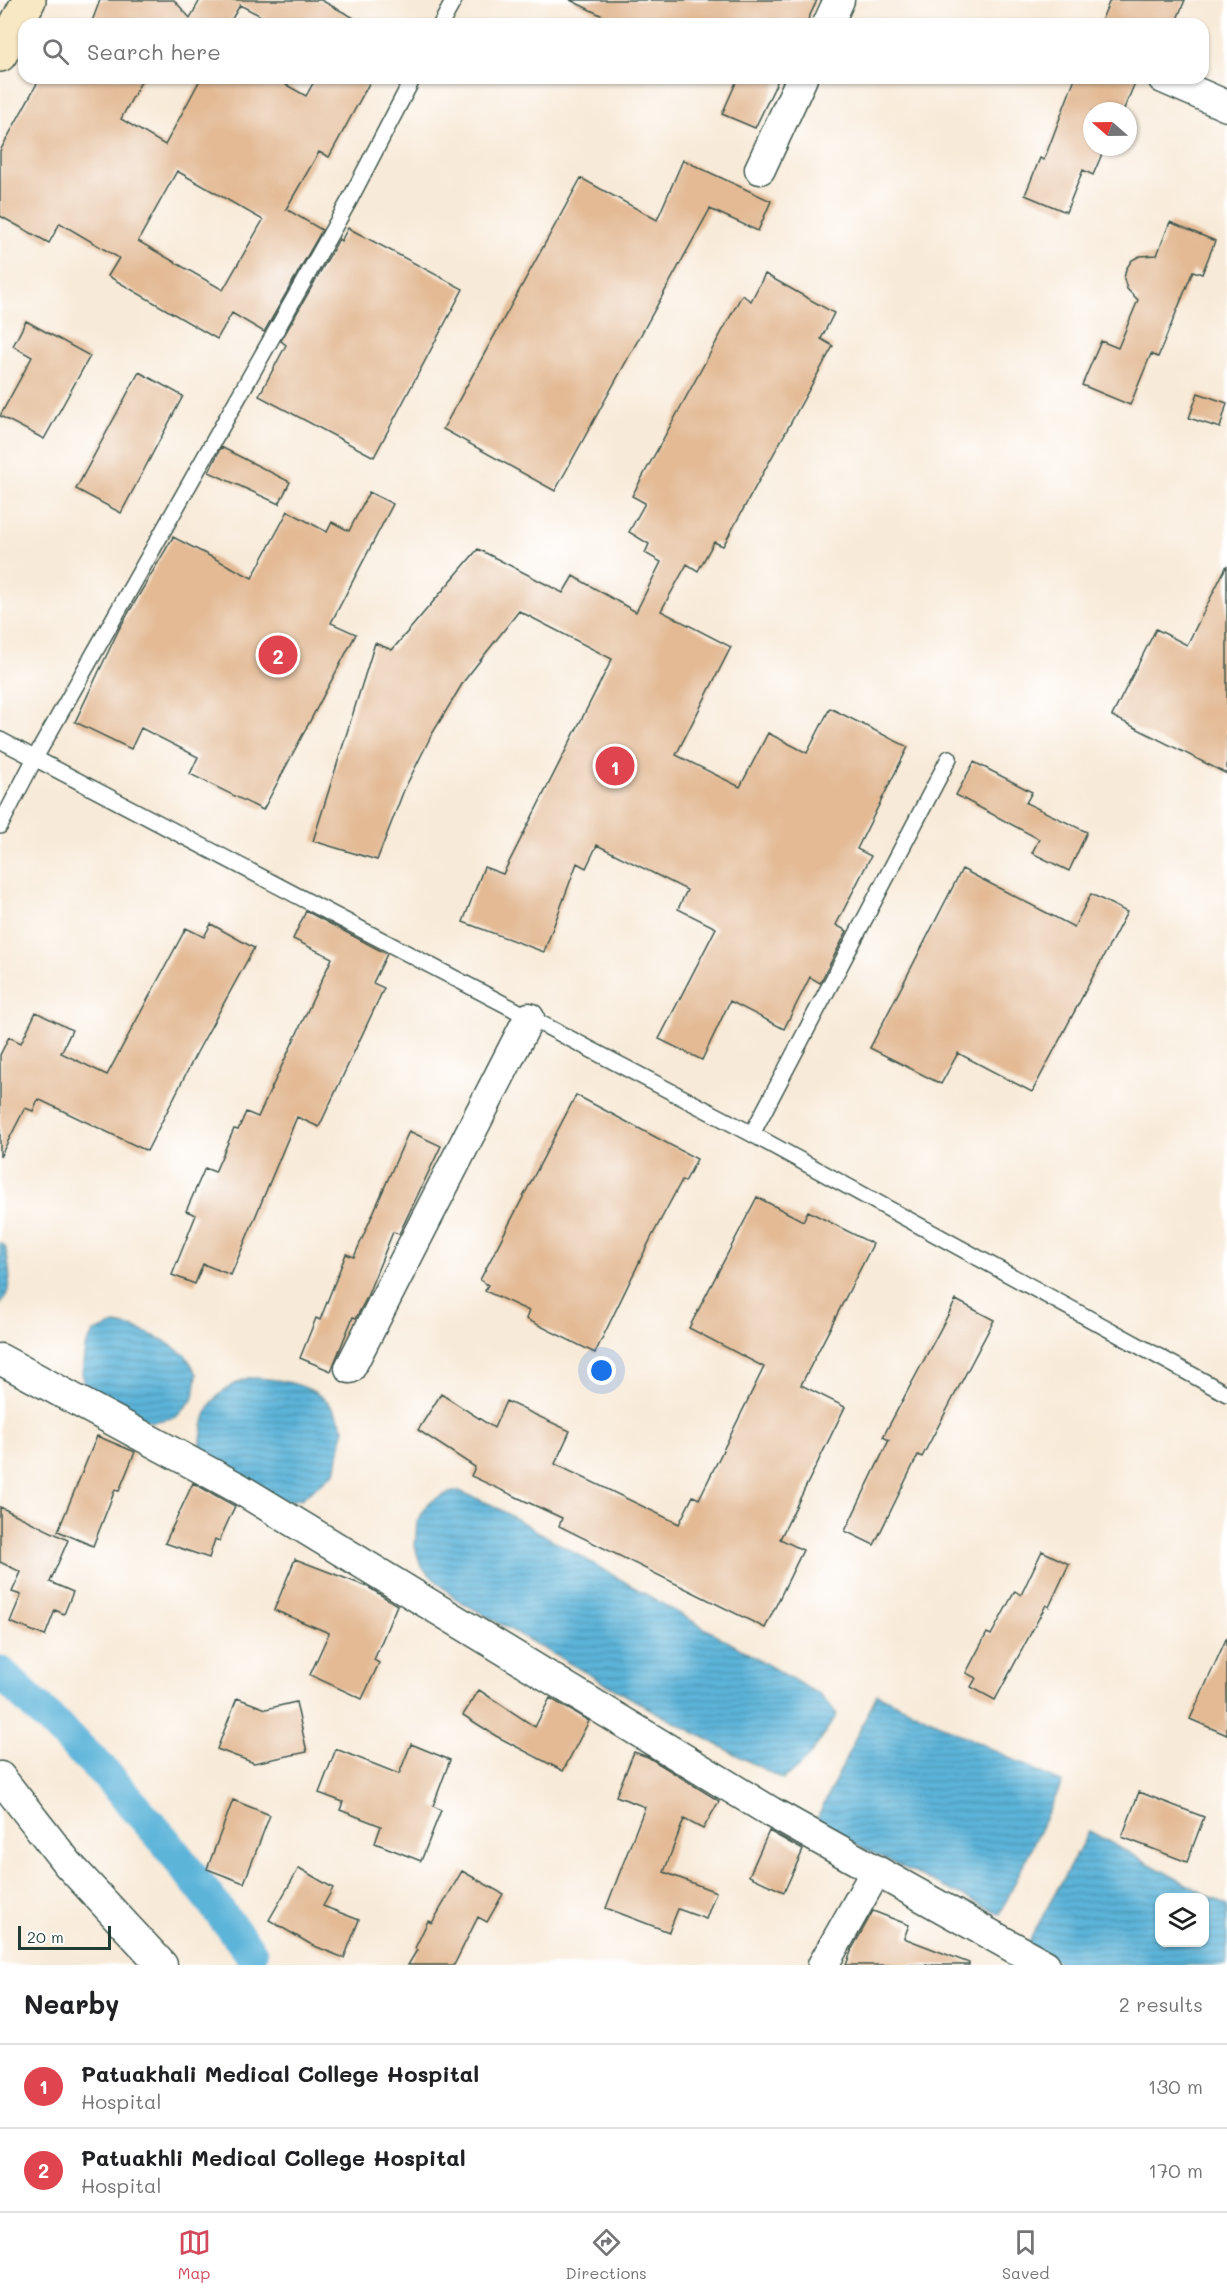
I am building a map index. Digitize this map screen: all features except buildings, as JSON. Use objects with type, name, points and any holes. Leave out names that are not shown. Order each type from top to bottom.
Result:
[{"type":"street","points":[[20,18],[29,0]]},
{"type":"street","points":[[831,18],[839,0]]},
{"type":"street","points":[[0,55],[18,21]]},
{"type":"street","points":[[760,169],[799,84]]},
{"type":"street","points":[[1177,84],[1227,106]]},
{"type":"street","points":[[351,1368],[530,1018]]},
{"type":"street","points":[[0,1359],[240,1489],[771,1812],[1045,1965]]},
{"type":"street","points":[[0,1777],[68,1864],[162,1965]]},
{"type":"street","points":[[823,1965],[876,1871]]},
{"type":"lane","points":[[444,18],[454,0]]},
{"type":"lane","points":[[0,826],[35,758],[349,201],[410,84]]},
{"type":"lane","points":[[0,740],[752,1134],[1227,1394]]},
{"type":"lane","points":[[752,1134],[949,758]]},
{"type":"water","points":[[0,1242],[5,1246],[10,1277],[8,1291],[0,1305]]},
{"type":"water","points":[[115,1324],[135,1328],[163,1340],[186,1356],[197,1374],[194,1398],[176,1417],[152,1422],[93,1401],[84,1387],[82,1373],[85,1347],[94,1332]]},
{"type":"water","points":[[248,1378],[291,1383],[312,1391],[330,1406],[344,1428],[335,1472],[301,1499],[280,1502],[200,1453],[203,1426],[210,1406],[224,1391]]},
{"type":"water","points":[[459,1491],[492,1505],[820,1695],[837,1714],[820,1741],[799,1767],[782,1779],[652,1710],[453,1597],[421,1566],[415,1546],[417,1522],[429,1502],[448,1493]]},
{"type":"water","points":[[877,1694],[1062,1783],[1000,1914],[814,1825]]},
{"type":"water","points":[[1089,1831],[1203,1893],[1155,1893],[1155,1947],[1209,1947],[1209,1896],[1227,1906],[1227,1961],[1225,1965],[1064,1965],[1027,1945]]},
{"type":"waterway","points":[[0,1672],[103,1771],[165,1841],[251,1953]]},
{"type":"place","name":"Patuakhli Medical College Hospital","points":[[278,655]]},
{"type":"place","name":"Patuakhali Medical College Hospital","points":[[615,766]]}]
